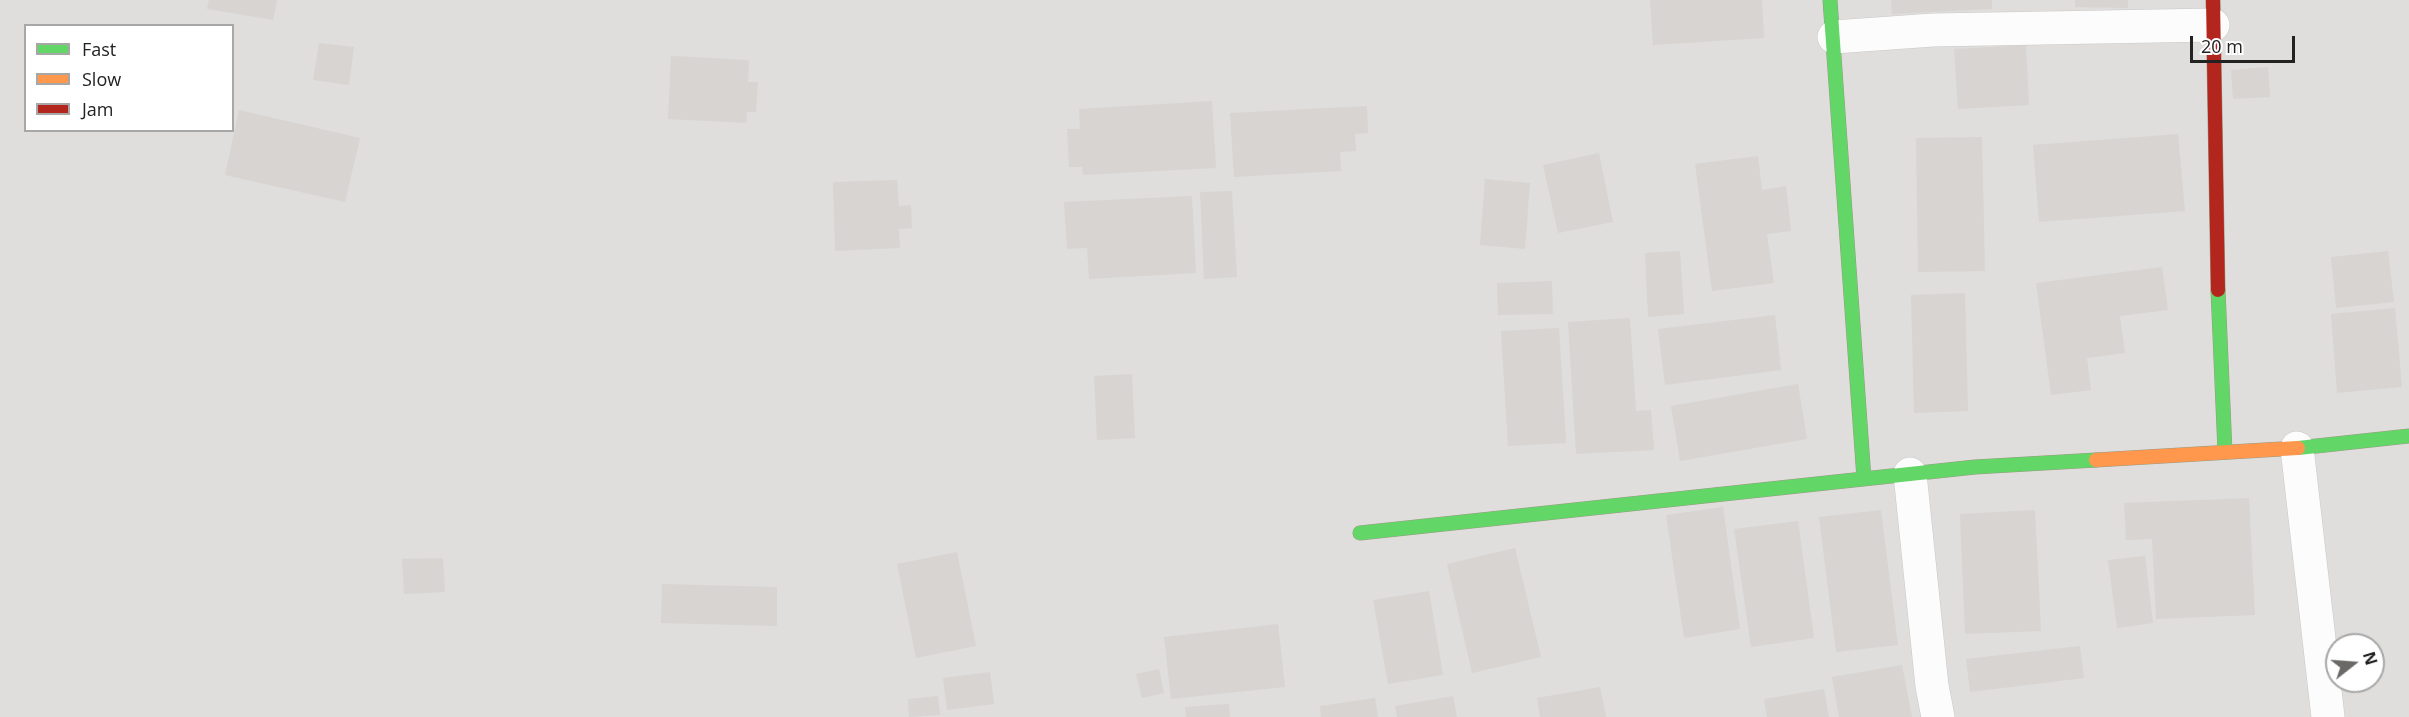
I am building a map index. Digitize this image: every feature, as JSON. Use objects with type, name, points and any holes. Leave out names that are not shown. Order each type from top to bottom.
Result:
[{"type":"street","points":[[1830,0],[1864,479]]},
{"type":"street","points":[[1833,37],[1933,30],[2056,30],[2213,13],[2217,262],[2225,452]]},
{"type":"street","points":[[1360,533],[1975,467],[2297,448],[2409,436]]},
{"type":"street","points":[[2297,448],[2328,717]]},
{"type":"street","points":[[1910,474],[1932,686],[1938,717]]},
{"type":"shaded area","points":[[0,0],[2409,0],[2409,717],[0,717]]},
{"type":"building","points":[[209,0],[277,0],[273,20],[207,9]]},
{"type":"building","points":[[1650,0],[1762,0],[1764,38],[1653,45]]},
{"type":"building","points":[[1891,0],[1992,0],[1992,9],[1892,14]]},
{"type":"building","points":[[2075,0],[2128,0],[2128,8],[2075,7]]},
{"type":"building","points":[[319,43],[354,47],[349,85],[313,80]]},
{"type":"building","points":[[2026,45],[2029,105],[1958,109],[1954,49]]},
{"type":"building","points":[[671,56],[749,60],[748,82],[758,82],[756,112],[747,112],[746,123],[668,119]]},
{"type":"building","points":[[2268,67],[2270,97],[2233,99],[2231,70]]},
{"type":"building","points":[[1212,101],[1216,168],[1083,175],[1082,167],[1069,167],[1067,129],[1080,129],[1079,109]]},
{"type":"building","points":[[1367,106],[1368,133],[1355,134],[1356,151],[1340,152],[1341,171],[1234,177],[1230,113]]},
{"type":"building","points":[[239,110],[360,138],[345,202],[225,175]]},
{"type":"building","points":[[2178,134],[2185,211],[2039,222],[2033,145]]},
{"type":"building","points":[[1982,137],[1985,271],[1918,272],[1916,138]]},
{"type":"building","points":[[1599,153],[1613,222],[1558,233],[1543,165]]},
{"type":"building","points":[[1758,156],[1762,190],[1786,186],[1791,231],[1767,234],[1774,283],[1712,291],[1695,164]]},
{"type":"building","points":[[1485,179],[1530,183],[1525,249],[1480,245]]},
{"type":"building","points":[[897,180],[899,206],[911,205],[912,228],[899,229],[900,248],[835,251],[833,182]]},
{"type":"building","points":[[1232,191],[1237,277],[1204,279],[1200,192]]},
{"type":"building","points":[[1192,196],[1196,273],[1089,279],[1087,248],[1067,249],[1064,202]]},
{"type":"building","points":[[1680,251],[1684,314],[1648,317],[1645,253]]},
{"type":"building","points":[[2388,251],[2394,302],[2336,308],[2331,257]]},
{"type":"building","points":[[2162,267],[2168,310],[2120,316],[2125,353],[2087,358],[2091,390],[2051,395],[2036,283]]},
{"type":"building","points":[[1552,281],[1553,314],[1498,315],[1497,283]]},
{"type":"building","points":[[1965,293],[1968,411],[1914,413],[1911,295]]},
{"type":"building","points":[[2395,308],[2402,387],[2337,393],[2331,314]]},
{"type":"building","points":[[1775,315],[1781,370],[1665,385],[1658,329]]},
{"type":"building","points":[[1630,318],[1636,411],[1651,410],[1654,450],[1576,454],[1568,322]]},
{"type":"building","points":[[1559,328],[1566,443],[1508,446],[1501,331]]},
{"type":"building","points":[[1132,374],[1135,438],[1097,440],[1094,376]]},
{"type":"building","points":[[1798,384],[1807,439],[1680,461],[1671,406]]},
{"type":"building","points":[[2249,498],[2255,615],[2156,619],[2152,539],[2126,540],[2124,503]]},
{"type":"building","points":[[1723,507],[1740,629],[1684,638],[1666,515]]},
{"type":"building","points":[[1881,510],[1898,645],[1836,652],[1819,517]]},
{"type":"building","points":[[2035,510],[2041,631],[1965,634],[1960,514]]},
{"type":"building","points":[[1798,521],[1814,638],[1751,647],[1734,529]]},
{"type":"building","points":[[1515,548],[1541,657],[1472,673],[1447,564]]},
{"type":"building","points":[[957,552],[976,646],[916,658],[897,564]]},
{"type":"building","points":[[2145,556],[2153,623],[2117,628],[2108,560]]},
{"type":"building","points":[[443,558],[445,592],[404,594],[402,559]]},
{"type":"building","points":[[662,584],[777,587],[777,626],[661,623]]},
{"type":"building","points":[[1429,591],[1443,675],[1388,684],[1373,600]]},
{"type":"building","points":[[1278,624],[1285,687],[1171,699],[1164,637]]},
{"type":"building","points":[[2080,646],[2084,678],[1970,692],[1966,659]]},
{"type":"building","points":[[1902,665],[1912,717],[1839,717],[1832,677]]},
{"type":"building","points":[[1159,669],[1164,693],[1142,698],[1136,674]]},
{"type":"building","points":[[990,672],[994,704],[947,710],[943,678]]},
{"type":"building","points":[[1600,687],[1606,717],[1540,717],[1537,698]]},
{"type":"building","points":[[1824,689],[1829,717],[1767,717],[1764,699]]},
{"type":"building","points":[[938,696],[940,715],[909,717],[908,699]]},
{"type":"building","points":[[1453,696],[1457,717],[1397,717],[1395,706]]},
{"type":"building","points":[[1375,698],[1378,717],[1321,717],[1320,706]]},
{"type":"building","points":[[1229,704],[1230,717],[1186,717],[1185,707]]},
{"type":"traffic: fast","points":[[1830,0],[1864,479]]},
{"type":"traffic: fast","points":[[2218,290],[2225,452]]},
{"type":"traffic: fast","points":[[2298,448],[2409,436]]},
{"type":"traffic: fast","points":[[1360,533],[1975,467],[2096,460]]},
{"type":"traffic: slow","points":[[2096,460],[2298,448]]},
{"type":"traffic: jam","points":[[2213,0],[2218,290]]}]
